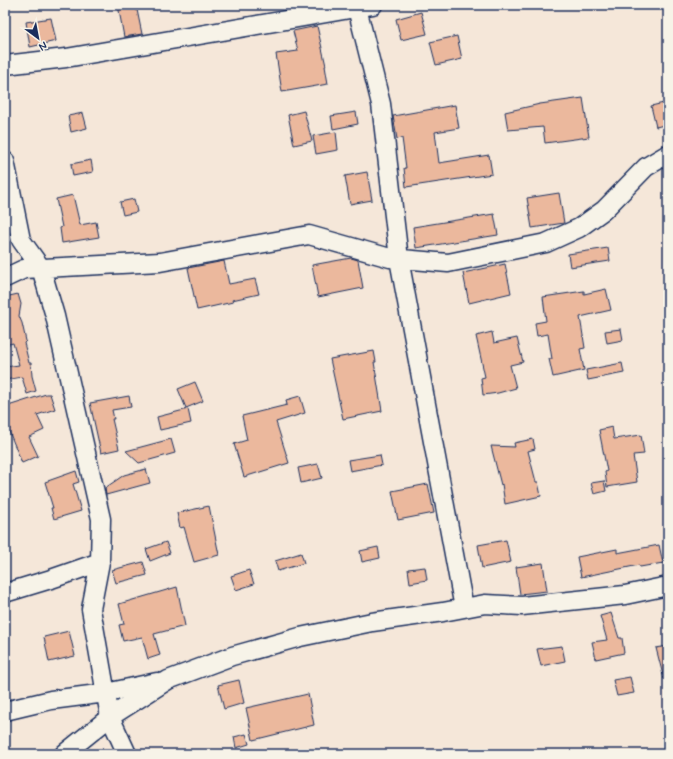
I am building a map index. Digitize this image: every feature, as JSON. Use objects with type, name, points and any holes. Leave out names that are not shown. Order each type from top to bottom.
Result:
[{"type":"street","points":[[5,66],[66,58],[365,6],[381,104],[399,259],[464,608]]},
{"type":"street","points":[[5,278],[24,269],[160,262],[309,235],[390,258],[448,263],[546,243],[579,228],[604,210],[646,168],[668,154]]},
{"type":"street","points":[[5,161],[21,240],[41,268],[55,316],[101,519],[100,562],[91,609],[110,717],[127,754]]},
{"type":"street","points":[[5,593],[100,562]]},
{"type":"street","points":[[5,711],[51,700],[106,693],[168,680],[232,656],[300,637],[372,622],[443,612],[485,604],[522,606],[625,595],[668,586]]},
{"type":"street","points":[[64,754],[110,717],[168,680]]},
{"type":"building","points":[[118,5],[136,5],[142,34],[124,37]]},
{"type":"building","points":[[421,12],[427,34],[401,40],[396,19]]},
{"type":"building","points":[[51,18],[56,41],[30,47],[26,22]]},
{"type":"building","points":[[317,26],[326,66],[328,84],[282,92],[276,54],[298,51],[293,31]]},
{"type":"building","points":[[457,36],[462,59],[436,65],[430,42]]},
{"type":"building","points":[[583,98],[589,137],[545,143],[543,127],[508,130],[505,112],[540,104]]},
{"type":"building","points":[[668,102],[668,124],[656,127],[651,106]]},
{"type":"building","points":[[455,105],[459,128],[435,132],[439,163],[489,155],[492,174],[406,187],[404,168],[406,168],[402,138],[397,139],[393,116]]},
{"type":"building","points":[[304,111],[312,141],[294,145],[288,115]]},
{"type":"building","points":[[356,112],[358,124],[333,129],[331,116]]},
{"type":"building","points":[[83,113],[87,128],[71,132],[68,116]]},
{"type":"building","points":[[336,132],[338,150],[316,154],[313,136]]},
{"type":"building","points":[[91,160],[93,172],[73,176],[71,164]]},
{"type":"building","points":[[367,172],[372,200],[350,204],[345,176]]},
{"type":"building","points":[[559,193],[564,223],[532,228],[527,198]]},
{"type":"building","points":[[73,195],[80,225],[96,222],[99,237],[62,243],[60,228],[62,227],[56,199]]},
{"type":"building","points":[[134,199],[137,212],[123,215],[120,202]]},
{"type":"building","points":[[494,214],[498,235],[416,248],[413,227]]},
{"type":"building","points":[[608,248],[610,261],[570,267],[568,254]]},
{"type":"building","points":[[351,258],[358,260],[363,288],[318,297],[312,265]]},
{"type":"building","points":[[224,261],[229,284],[255,279],[259,294],[232,300],[233,302],[197,310],[188,268]]},
{"type":"building","points":[[505,264],[511,293],[469,303],[463,273]]},
{"type":"building","points":[[606,289],[611,310],[580,317],[585,348],[580,349],[584,370],[553,377],[549,359],[552,359],[548,334],[537,336],[535,323],[546,321],[543,297],[584,291],[584,294]]},
{"type":"building","points":[[18,294],[21,304],[19,316],[26,341],[24,343],[29,363],[31,363],[32,376],[36,391],[27,394],[22,377],[5,380],[5,367],[19,365],[13,343],[5,345],[5,297]]},
{"type":"building","points":[[621,329],[623,340],[607,343],[605,331]]},
{"type":"building","points":[[492,332],[494,343],[517,338],[523,362],[510,365],[516,388],[483,395],[481,378],[485,377],[476,336]]},
{"type":"building","points":[[374,351],[376,362],[374,362],[382,411],[343,419],[330,359]]},
{"type":"building","points":[[622,363],[624,373],[588,380],[586,370]]},
{"type":"building","points":[[195,382],[203,401],[186,408],[178,389]]},
{"type":"building","points":[[50,394],[55,409],[37,415],[44,430],[29,437],[38,456],[22,463],[8,429],[10,428],[5,407]]},
{"type":"building","points":[[129,396],[131,407],[112,410],[114,419],[112,419],[119,449],[101,453],[90,403]]},
{"type":"building","points":[[300,396],[305,413],[276,422],[289,463],[244,477],[234,444],[247,440],[242,416],[287,405],[286,400]]},
{"type":"building","points":[[188,409],[191,423],[160,430],[157,417]]},
{"type":"building","points":[[612,427],[614,439],[641,435],[644,454],[633,455],[637,482],[607,487],[605,472],[607,471],[599,430]]},
{"type":"building","points":[[171,439],[175,453],[139,463],[126,451]]},
{"type":"building","points":[[533,439],[535,449],[528,451],[541,496],[505,504],[502,484],[501,485],[491,446],[515,447],[514,443]]},
{"type":"building","points":[[380,455],[382,465],[350,471],[348,460]]},
{"type":"building","points":[[318,464],[322,478],[301,483],[298,468]]},
{"type":"building","points":[[146,469],[150,483],[106,495],[105,488],[124,475]]},
{"type":"building","points":[[76,471],[79,482],[73,484],[81,511],[54,519],[51,508],[53,508],[45,482]]},
{"type":"building","points":[[604,481],[606,491],[594,494],[591,483]]},
{"type":"building","points":[[428,484],[434,513],[398,520],[392,491]]},
{"type":"building","points":[[209,506],[219,555],[194,562],[184,527],[180,528],[177,513]]},
{"type":"building","points":[[506,540],[511,562],[482,568],[478,545]]},
{"type":"building","points":[[166,542],[170,553],[150,561],[146,549]]},
{"type":"building","points":[[659,545],[663,563],[640,567],[639,565],[581,577],[577,557],[617,549],[617,553]]},
{"type":"building","points":[[378,547],[380,558],[362,562],[360,551]]},
{"type":"building","points":[[301,553],[304,563],[278,571],[275,561]]},
{"type":"building","points":[[143,562],[147,575],[116,583],[112,570]]},
{"type":"building","points":[[543,563],[547,591],[520,594],[516,567]]},
{"type":"building","points":[[425,567],[427,580],[410,583],[408,569]]},
{"type":"building","points":[[249,570],[254,584],[236,590],[231,576]]},
{"type":"building","points":[[177,587],[185,626],[154,634],[160,655],[148,659],[142,637],[123,641],[119,625],[124,624],[119,604]]},
{"type":"building","points":[[611,613],[619,638],[622,638],[624,653],[596,659],[592,642],[607,640],[600,616]]},
{"type":"building","points":[[69,631],[75,656],[49,662],[44,637]]},
{"type":"building","points":[[562,646],[565,661],[541,666],[537,649]]},
{"type":"building","points":[[668,646],[668,679],[664,679],[656,648]]},
{"type":"building","points":[[630,677],[634,693],[617,696],[613,680]]},
{"type":"building","points":[[239,680],[244,703],[224,709],[218,685]]},
{"type":"building","points":[[308,694],[314,725],[253,740],[246,708]]},
{"type":"building","points":[[246,734],[249,744],[236,748],[234,737]]}]
